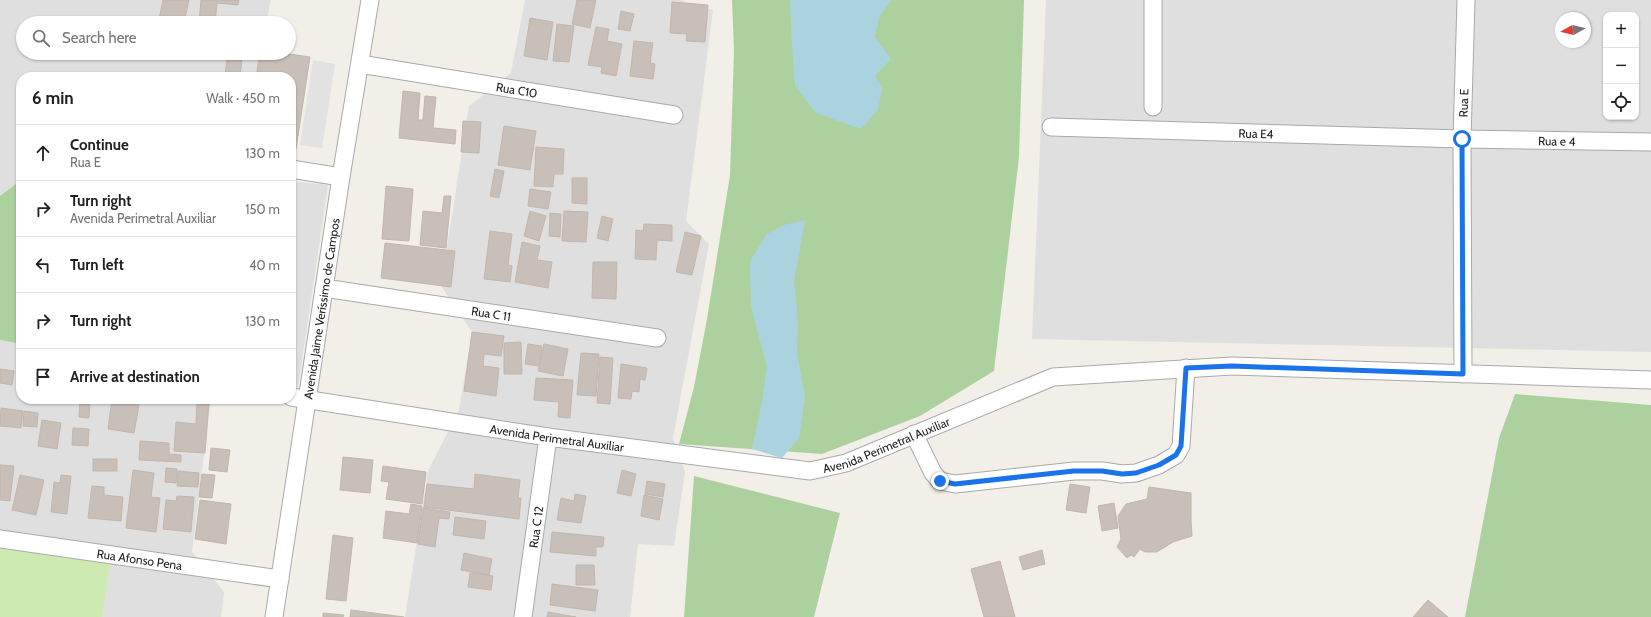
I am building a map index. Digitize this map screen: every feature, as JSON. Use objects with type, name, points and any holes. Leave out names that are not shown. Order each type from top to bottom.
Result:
[{"type":"street","name":"Avenida Jaime Veríssimo de Campos","points":[[274,617],[280,579],[298,398],[324,288],[370,0]]},
{"type":"street","points":[[1153,107],[1154,0]]},
{"type":"street","name":"Rua E","points":[[1463,374],[1462,139],[1466,0]]},
{"type":"street","name":"Rua C10","points":[[360,64],[674,115]]},
{"type":"street","name":"Rua E4","points":[[1051,127],[1462,139]]},
{"type":"street","name":"Rua e 4","points":[[1462,139],[1651,142]]},
{"type":"street","points":[[296,170],[341,177]]},
{"type":"street","name":"Rua C 11","points":[[324,288],[657,338]]},
{"type":"street","name":"Avenida Perimetral Auxiliar","points":[[298,398],[548,438],[810,471],[846,463],[1053,377],[1232,366],[1651,380]]},
{"type":"street","points":[[914,434],[933,473],[940,481],[955,484],[1074,471],[1102,471],[1122,474],[1136,473],[1159,465],[1176,455],[1181,446],[1186,368]]},
{"type":"street","name":"Rua C 12","points":[[523,617],[548,438]]},
{"type":"street","name":"Rua Afonso Pena","points":[[0,539],[280,579]]},
{"type":"shaded area","points":[[0,0],[271,0],[268,16],[16,16],[16,60],[259,60],[257,72],[16,72],[16,184],[0,196]]},
{"type":"shaded area","points":[[525,0],[681,0],[713,10],[686,221],[709,244],[673,438],[685,472],[674,546],[638,544],[630,617],[405,617],[428,471],[459,410],[472,332],[441,286],[469,106],[511,73]]},
{"type":"shaded area","points":[[1046,0],[1651,0],[1651,352],[1032,339]]},
{"type":"shaded area","points":[[313,60],[335,64],[322,148],[300,145]]},
{"type":"shaded area","points":[[296,182],[328,185],[298,387],[296,387]]},
{"type":"shaded area","points":[[0,340],[16,343],[16,404],[210,404],[192,552],[224,592],[221,617],[101,617],[0,546]]},
{"type":"green space","points":[[732,0],[1024,0],[1019,157],[994,371],[920,416],[822,454],[679,444],[694,387],[707,319],[730,175],[734,51]]},
{"type":"green space","points":[[16,184],[16,343],[0,340],[0,196]]},
{"type":"green space","points":[[1515,394],[1651,405],[1651,617],[1465,617],[1499,438]]},
{"type":"green space","points":[[694,476],[840,513],[814,617],[684,617]]},
{"type":"green space","points":[[0,546],[110,563],[102,617],[0,617]]},
{"type":"water","points":[[790,0],[892,0],[880,15],[875,37],[891,59],[875,76],[882,88],[878,110],[861,129],[816,113],[795,86]]},
{"type":"water","points":[[805,220],[794,281],[798,321],[797,353],[805,397],[799,438],[782,458],[752,449],[761,407],[767,367],[751,307],[750,261],[767,234],[784,225]]},
{"type":"building","points":[[163,0],[189,0],[186,16],[160,16]]},
{"type":"building","points":[[201,0],[239,0],[238,5],[217,3],[216,16],[200,16]]},
{"type":"building","points":[[577,0],[596,0],[590,28],[572,24]]},
{"type":"building","points":[[672,2],[708,5],[705,42],[686,41],[687,34],[670,33]]},
{"type":"building","points":[[621,11],[634,14],[630,31],[618,29]]},
{"type":"building","points":[[530,18],[553,22],[547,60],[524,56]]},
{"type":"building","points":[[557,24],[574,26],[569,62],[553,61]]},
{"type":"building","points":[[596,27],[609,29],[607,41],[622,44],[616,76],[601,73],[602,67],[588,65]]},
{"type":"building","points":[[634,41],[653,43],[650,63],[655,64],[653,79],[630,76]]},
{"type":"building","points":[[296,55],[310,57],[296,149],[296,72],[257,72],[259,60],[296,60]]},
{"type":"building","points":[[227,60],[242,60],[241,72],[226,72]]},
{"type":"building","points":[[403,91],[420,93],[418,120],[423,120],[425,96],[436,97],[433,128],[456,130],[455,144],[399,138]]},
{"type":"building","points":[[463,121],[481,122],[479,153],[461,152]]},
{"type":"building","points":[[504,126],[536,131],[530,170],[498,165]]},
{"type":"building","points":[[536,147],[564,149],[563,174],[554,174],[553,187],[534,186]]},
{"type":"building","points":[[495,169],[504,171],[499,198],[490,196]]},
{"type":"building","points":[[572,178],[587,178],[587,204],[572,203]]},
{"type":"building","points":[[386,186],[413,189],[409,241],[382,239]]},
{"type":"building","points":[[530,189],[551,192],[548,209],[528,206]]},
{"type":"building","points":[[444,196],[451,196],[446,248],[420,245],[423,211],[442,213]]},
{"type":"building","points":[[530,211],[546,216],[539,241],[524,236]]},
{"type":"building","points":[[564,211],[588,212],[586,242],[562,241]]},
{"type":"building","points":[[550,213],[561,214],[560,237],[549,236]]},
{"type":"building","points":[[602,216],[613,219],[608,241],[597,238]]},
{"type":"building","points":[[644,224],[672,225],[672,241],[657,240],[656,260],[635,259],[636,230],[643,231]]},
{"type":"building","points":[[490,231],[512,234],[508,265],[512,266],[510,282],[484,279]]},
{"type":"building","points":[[685,232],[701,236],[692,275],[676,272]]},
{"type":"building","points":[[522,242],[540,246],[537,260],[552,262],[548,288],[515,282]]},
{"type":"building","points":[[385,243],[455,251],[451,287],[381,278]]},
{"type":"building","points":[[593,262],[617,262],[616,299],[592,298]]},
{"type":"building","points":[[472,332],[504,336],[501,356],[484,354],[483,366],[499,368],[496,396],[464,391]]},
{"type":"building","points":[[521,342],[522,374],[504,374],[504,343]]},
{"type":"building","points":[[528,344],[542,346],[539,366],[525,364]]},
{"type":"building","points":[[544,344],[568,349],[563,376],[538,371]]},
{"type":"building","points":[[581,353],[599,354],[596,396],[577,395]]},
{"type":"building","points":[[600,357],[613,358],[610,404],[597,403]]},
{"type":"building","points":[[621,364],[647,368],[645,380],[640,379],[639,392],[632,391],[631,399],[618,398]]},
{"type":"building","points":[[0,369],[14,371],[12,385],[0,383]]},
{"type":"building","points":[[536,378],[573,380],[570,418],[558,417],[559,402],[534,400]]},
{"type":"building","points":[[80,404],[90,404],[89,418],[79,417]]},
{"type":"building","points":[[111,404],[139,404],[134,433],[108,429]]},
{"type":"building","points":[[197,404],[209,404],[205,453],[174,451],[176,422],[196,424]]},
{"type":"building","points":[[1,408],[23,411],[21,428],[0,426]]},
{"type":"building","points":[[24,411],[38,413],[37,427],[23,426]]},
{"type":"building","points":[[42,420],[61,423],[57,449],[38,446]]},
{"type":"building","points":[[73,428],[89,429],[88,446],[72,445]]},
{"type":"building","points":[[140,441],[169,443],[169,454],[181,455],[181,462],[139,460]]},
{"type":"building","points":[[211,448],[230,450],[227,472],[209,470]]},
{"type":"building","points":[[343,457],[373,460],[370,493],[340,490]]},
{"type":"building","points":[[93,459],[117,459],[117,471],[93,471]]},
{"type":"building","points":[[0,465],[14,466],[10,501],[0,500]]},
{"type":"building","points":[[383,466],[426,472],[422,504],[386,499],[389,482],[381,481]]},
{"type":"building","points":[[166,468],[177,469],[176,483],[165,482]]},
{"type":"building","points":[[133,470],[154,473],[151,497],[160,498],[156,532],[126,528]]},
{"type":"building","points":[[622,470],[636,474],[631,496],[617,493]]},
{"type":"building","points":[[178,471],[199,473],[198,487],[177,486]]},
{"type":"building","points":[[202,474],[215,475],[212,498],[199,497]]},
{"type":"building","points":[[475,474],[520,480],[518,498],[521,498],[519,519],[424,507],[427,484],[474,489]]},
{"type":"building","points":[[20,475],[44,480],[36,515],[12,510]]},
{"type":"building","points":[[61,475],[71,476],[67,514],[51,512],[54,482],[60,483]]},
{"type":"building","points":[[647,481],[665,484],[663,497],[645,494]]},
{"type":"building","points":[[1070,484],[1090,487],[1086,513],[1066,510]]},
{"type":"building","points":[[92,486],[104,487],[104,495],[123,497],[121,521],[88,518]]},
{"type":"building","points":[[1149,487],[1191,493],[1192,536],[1173,542],[1157,552],[1145,552],[1140,549],[1134,557],[1131,555],[1127,558],[1117,547],[1121,539],[1118,516],[1126,504],[1147,499]]},
{"type":"building","points":[[575,494],[586,496],[581,523],[557,520],[561,498],[574,501]]},
{"type":"building","points":[[644,495],[663,499],[659,520],[641,516]]},
{"type":"building","points":[[177,496],[194,497],[191,532],[163,529],[166,500],[176,501]]},
{"type":"building","points":[[200,500],[231,504],[226,544],[195,539]]},
{"type":"building","points":[[1114,503],[1118,528],[1102,531],[1098,506]]},
{"type":"building","points":[[411,504],[422,506],[417,543],[383,538],[386,511],[409,514]]},
{"type":"building","points":[[423,508],[450,512],[449,519],[439,518],[435,547],[418,544]]},
{"type":"building","points":[[455,517],[486,521],[484,539],[453,535]]},
{"type":"building","points":[[552,532],[604,537],[603,547],[596,547],[596,556],[550,552]]},
{"type":"building","points":[[333,535],[353,538],[346,601],[326,599]]},
{"type":"building","points":[[1042,550],[1045,564],[1023,570],[1019,557]]},
{"type":"building","points":[[464,553],[492,559],[489,575],[461,570]]},
{"type":"building","points":[[1000,561],[1015,617],[984,617],[971,569]]},
{"type":"building","points":[[576,565],[594,565],[595,585],[576,585]]},
{"type":"building","points":[[470,573],[493,576],[491,590],[468,587]]},
{"type":"building","points":[[552,584],[598,590],[595,611],[550,605]]},
{"type":"building","points":[[1428,600],[1448,617],[1413,617]]},
{"type":"building","points":[[351,610],[404,617],[350,617]]},
{"type":"building","points":[[548,612],[576,617],[547,617]]},
{"type":"building","points":[[323,613],[344,615],[343,617],[323,617]]},
{"type":"route","points":[[940,481],[955,484],[1074,471],[1102,471],[1122,474],[1136,473],[1159,465],[1176,455],[1181,446],[1186,368],[1232,366],[1463,374],[1462,139]]}]
